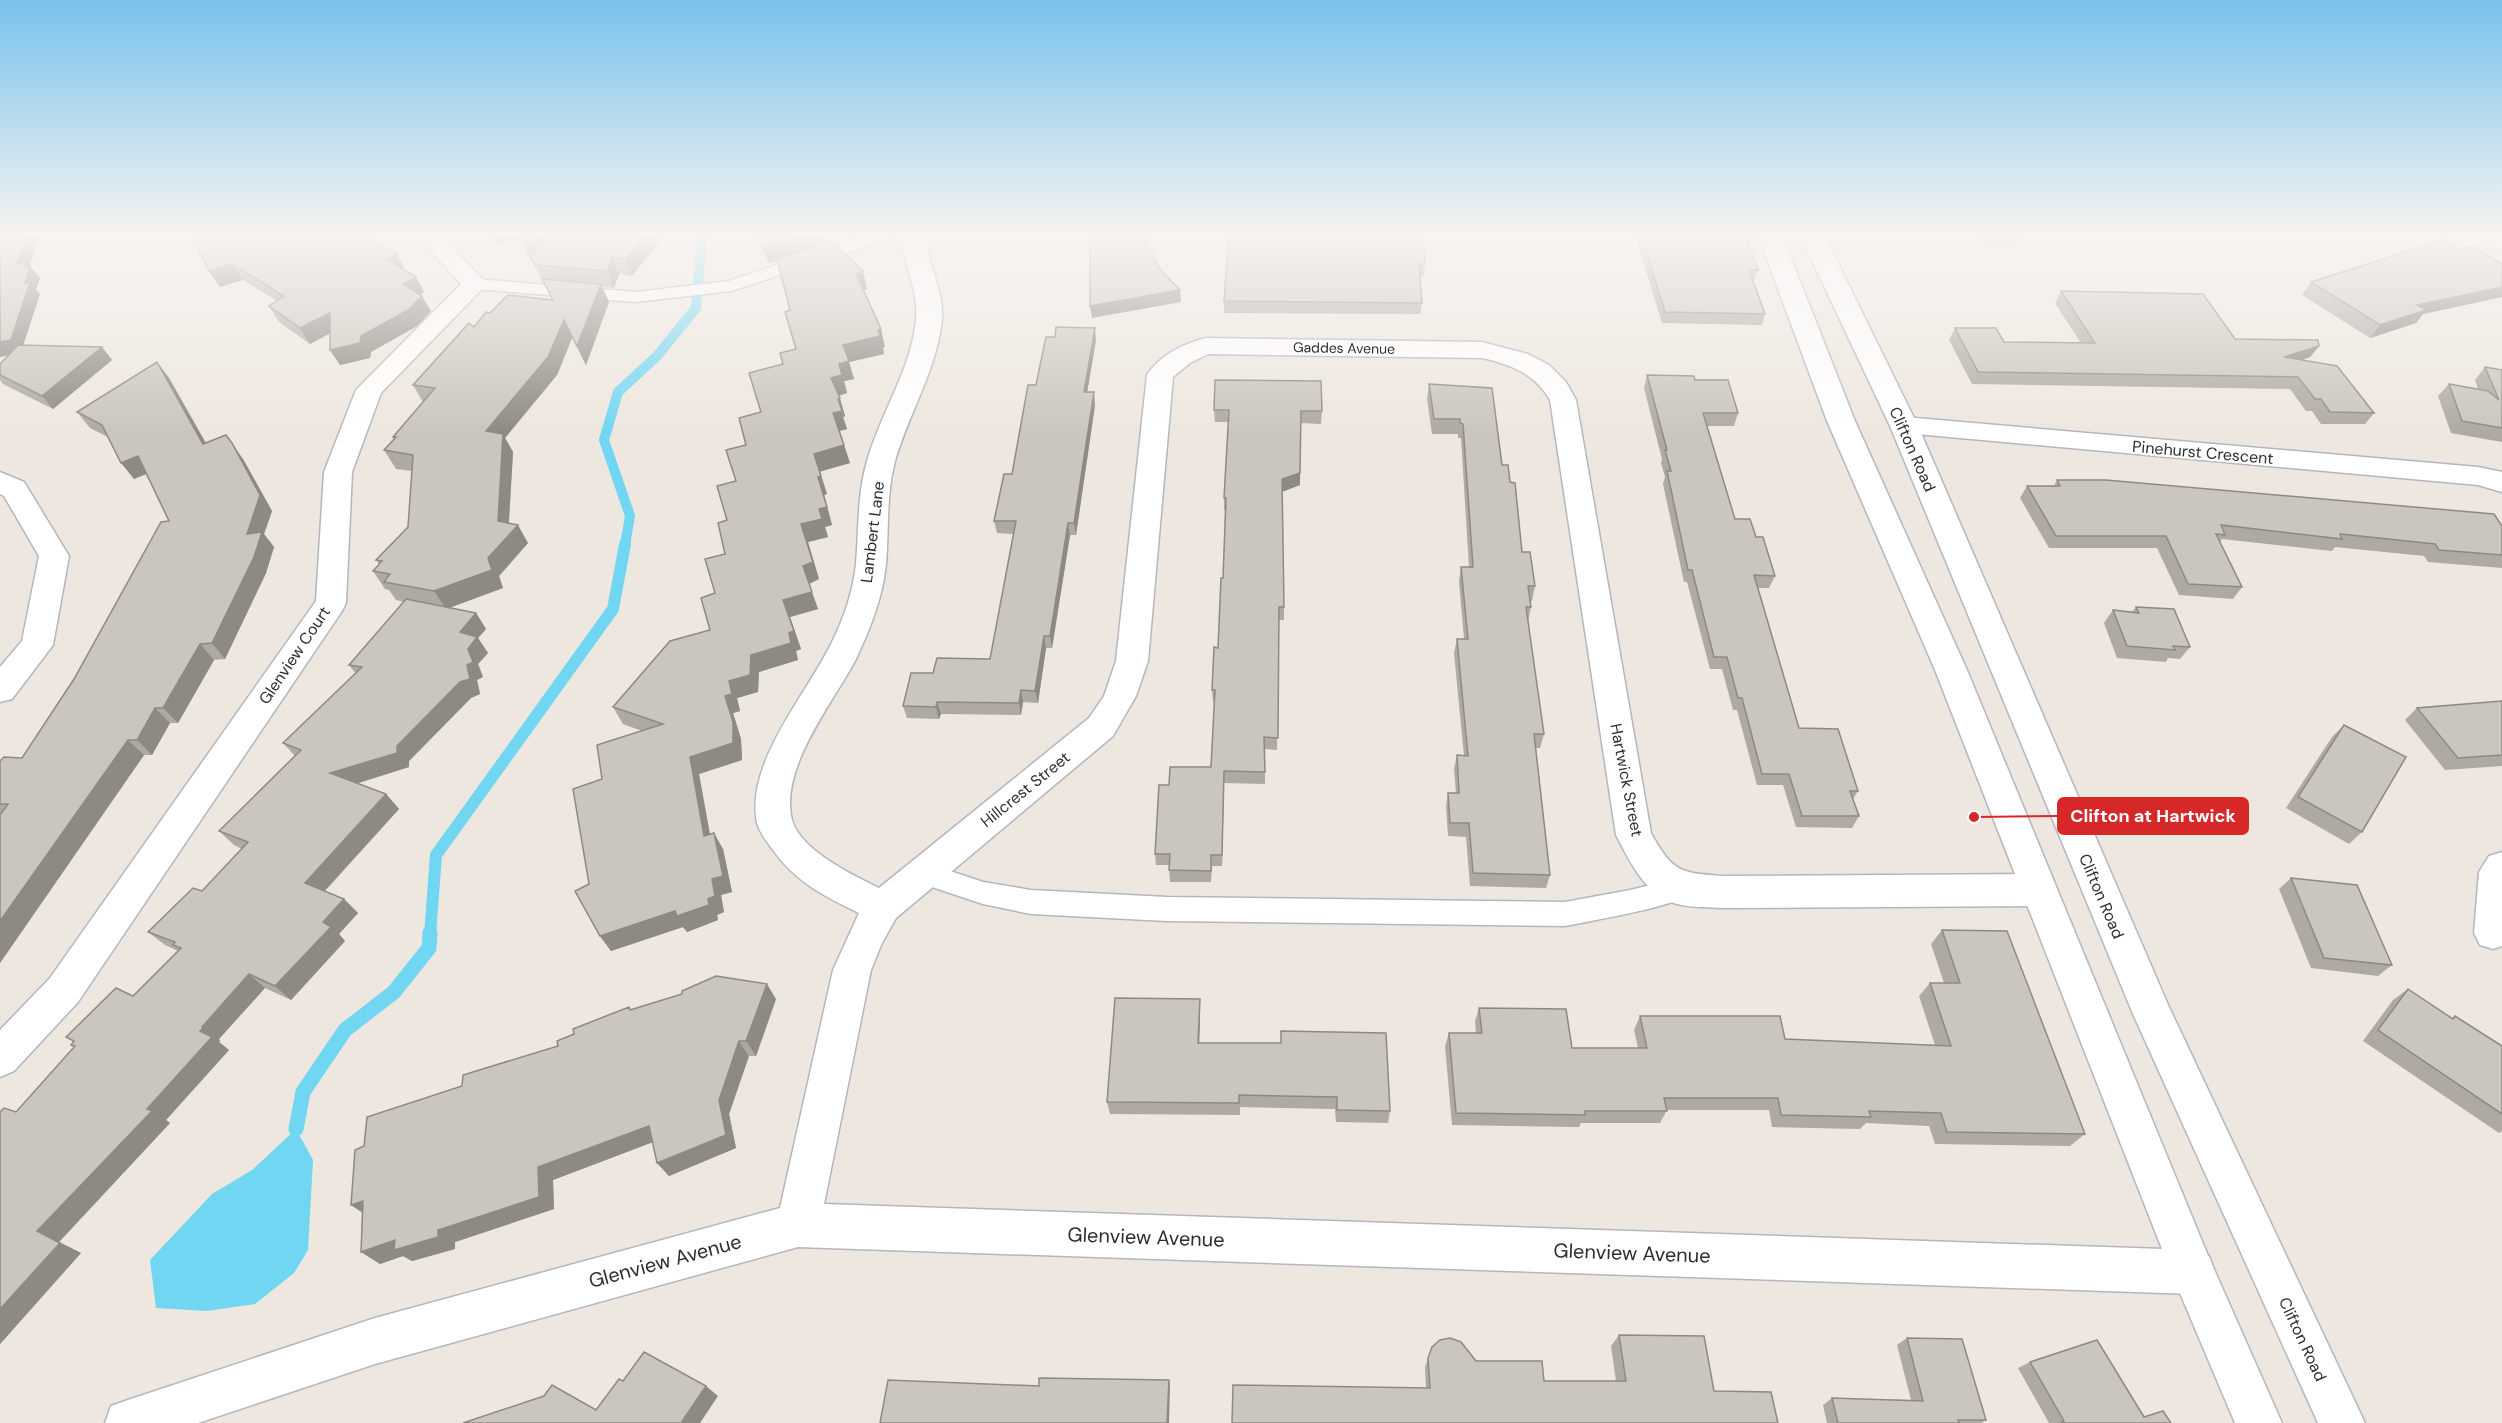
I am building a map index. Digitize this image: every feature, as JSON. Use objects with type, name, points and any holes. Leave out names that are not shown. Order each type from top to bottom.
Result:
[{"type":"street","name":"Glenview Court","points":[[0,1058],[64,990],[331,603],[338,472],[369,390],[458,301]]},
{"type":"street","name":"Lambert Lane","points":[[882,907],[826,878],[801,862],[774,823],[774,799],[780,764],[847,644],[863,603],[869,576],[876,482],[916,371],[929,317],[928,301]]},
{"type":"street","points":[[1795,301],[1841,421],[1951,670],[2193,1272],[2259,1423]]},
{"type":"street","name":"Clifton Road","points":[[1844,301],[1904,426],[2152,1014],[2342,1423]]},
{"type":"street","name":"Hillcrest Street","points":[[798,1225],[852,970],[866,936],[882,907],[1101,727],[1116,708],[1132,661],[1160,375],[1172,362],[1188,352],[1206,346]]},
{"type":"street","name":"Gaddes Avenue","points":[[1206,346],[1482,350]]},
{"type":"street","name":"Hartwick Street","points":[[1482,350],[1506,354],[1534,365],[1546,374],[1563,400],[1634,835],[1651,866],[1679,889]]},
{"type":"street","name":"Pinehurst Crescent","points":[[1904,426],[2478,476],[2502,482]]},
{"type":"street","points":[[0,482],[14,489],[54,556],[37,645],[0,690]]},
{"type":"street","points":[[2493,933],[2497,872],[2502,867]]},
{"type":"street","points":[[1679,889],[1724,892],[2039,890]]},
{"type":"street","name":"Glenview Avenue","points":[[128,1423],[375,1341],[798,1225],[2193,1272]]},
{"type":"lane","points":[[923,873],[983,893],[1031,902],[1167,909],[1565,914],[1630,902],[1679,889]]},
{"type":"water","points":[[296,1129],[313,1160],[308,1250],[294,1273],[255,1304],[207,1311],[156,1308],[150,1260],[212,1194],[252,1170]]},
{"type":"building","points":[[0,301],[24,301],[11,340],[0,342]]},
{"type":"building","points":[[276,301],[417,301],[408,310],[361,336],[360,343],[330,350],[330,313],[300,328],[269,306]]},
{"type":"building","points":[[502,301],[594,301],[577,346],[564,320],[548,357],[486,431],[503,434],[498,521],[518,525],[488,558],[492,570],[434,591],[384,582],[390,574],[373,571],[382,561],[376,560],[408,527],[413,455],[384,450],[435,388],[413,385],[469,323],[474,327],[486,312],[490,313]]},
{"type":"building","points":[[788,301],[868,301],[881,329],[878,330],[880,336],[843,345],[849,361],[839,364],[842,375],[831,378],[840,398],[838,399],[842,411],[833,413],[844,445],[814,454],[827,507],[819,509],[822,519],[801,524],[813,562],[803,566],[812,592],[783,600],[794,631],[789,633],[791,643],[751,655],[750,675],[729,681],[732,694],[725,696],[733,722],[733,743],[690,757],[704,836],[714,833],[723,876],[712,879],[715,896],[708,899],[709,905],[677,916],[675,911],[600,936],[575,891],[589,884],[573,789],[602,779],[597,745],[663,724],[613,707],[670,641],[710,630],[701,598],[715,593],[705,559],[725,554],[718,523],[727,520],[717,486],[736,481],[726,450],[746,445],[739,418],[761,412],[749,373],[783,364],[780,353],[796,349],[785,312],[790,310]]},
{"type":"building","points":[[1090,301],[1116,301],[1090,306]]},
{"type":"building","points":[[1264,301],[1422,301],[1422,303]]},
{"type":"building","points":[[1662,301],[1760,301],[1765,314],[1665,312]]},
{"type":"building","points":[[2068,301],[2208,301],[2235,339],[2318,340],[2319,346],[2284,357],[2337,366],[2374,413],[2330,412],[2321,399],[2315,399],[2298,377],[1978,372],[1955,328],[1996,328],[2004,342],[2095,343]]},
{"type":"building","points":[[2342,301],[2434,301],[2417,305],[2426,310],[2380,325]]},
{"type":"building","points":[[1056,327],[1095,328],[1084,392],[1094,392],[1074,523],[1068,523],[1050,636],[1044,636],[1035,691],[1021,690],[1019,703],[937,702],[936,707],[903,706],[911,673],[933,673],[937,658],[990,659],[1016,521],[994,521],[1004,474],[1012,474],[1028,385],[1036,385],[1046,337],[1055,337]]},
{"type":"building","points":[[18,345],[102,347],[42,396],[0,375],[0,364]]},
{"type":"building","points":[[157,362],[203,444],[226,435],[232,443],[260,495],[247,534],[262,532],[254,557],[212,643],[200,644],[163,708],[155,708],[137,740],[128,740],[0,921],[0,815],[8,804],[0,804],[0,761],[4,757],[22,758],[74,679],[161,522],[169,521],[138,456],[121,463],[102,425],[77,412]]},
{"type":"building","points":[[2485,367],[2502,370],[2502,428],[2462,421],[2449,384],[2488,391],[2499,400]]},
{"type":"building","points":[[1647,375],[1694,376],[1695,380],[1728,380],[1738,413],[1703,413],[1735,519],[1750,519],[1756,537],[1763,537],[1775,576],[1754,575],[1799,728],[1838,729],[1858,791],[1850,791],[1859,816],[1802,816],[1789,774],[1762,774],[1742,698],[1738,698],[1727,657],[1714,657],[1692,570],[1688,570],[1667,471],[1671,471],[1665,450],[1667,450]]},
{"type":"building","points":[[1215,380],[1321,381],[1322,411],[1301,411],[1300,473],[1282,479],[1284,607],[1279,607],[1278,738],[1264,737],[1265,772],[1224,771],[1222,855],[1211,855],[1211,871],[1169,870],[1170,854],[1155,854],[1159,785],[1169,785],[1170,767],[1211,767],[1215,690],[1212,690],[1214,647],[1218,648],[1221,578],[1223,578],[1226,498],[1224,498],[1229,410],[1214,410]]},
{"type":"building","points":[[1429,384],[1492,388],[1502,465],[1508,465],[1510,482],[1515,483],[1522,552],[1530,552],[1535,586],[1528,586],[1531,607],[1526,607],[1544,734],[1534,734],[1550,875],[1473,873],[1469,823],[1450,823],[1448,793],[1459,793],[1457,755],[1468,756],[1457,639],[1468,639],[1461,567],[1473,567],[1463,424],[1460,423],[1460,419],[1434,419]]},
{"type":"building","points":[[2057,480],[2106,480],[2494,514],[2502,526],[2502,555],[2439,550],[2435,544],[2340,534],[2342,539],[2221,525],[2225,535],[2216,534],[2242,587],[2188,584],[2166,536],[2056,536],[2027,486],[2060,486]]},
{"type":"building","points":[[406,599],[476,613],[460,632],[477,637],[468,649],[473,662],[467,665],[470,679],[460,682],[397,746],[397,753],[330,773],[386,794],[305,883],[344,899],[323,922],[331,927],[275,986],[249,974],[202,1027],[200,1031],[212,1037],[147,1109],[152,1111],[37,1231],[60,1243],[0,1309],[0,1112],[4,1108],[16,1112],[75,1046],[71,1045],[74,1041],[66,1037],[116,988],[133,996],[181,948],[173,945],[175,942],[148,932],[193,888],[202,891],[248,842],[219,831],[301,750],[283,743],[362,667],[349,665]]},
{"type":"building","points":[[2136,607],[2174,609],[2190,647],[2173,646],[2175,650],[2127,646],[2113,610],[2139,613]]},
{"type":"building","points":[[2502,701],[2502,755],[2458,758],[2417,708]]},
{"type":"building","points":[[2344,725],[2406,757],[2362,832],[2298,797]]},
{"type":"building","points":[[2291,878],[2357,885],[2392,965],[2324,958]]},
{"type":"building","points":[[1942,930],[2007,931],[2085,1134],[1947,1132],[1941,1113],[1869,1111],[1871,1117],[1781,1115],[1778,1098],[1664,1098],[1667,1111],[1585,1111],[1585,1115],[1456,1113],[1449,1033],[1482,1033],[1479,1008],[1566,1009],[1572,1048],[1647,1048],[1640,1016],[1780,1016],[1785,1039],[1951,1046],[1930,983],[1960,983]]},
{"type":"building","points":[[716,976],[767,984],[746,1041],[739,1041],[719,1100],[726,1135],[657,1163],[649,1126],[538,1167],[539,1197],[438,1230],[438,1237],[394,1250],[395,1240],[361,1252],[363,1201],[351,1205],[355,1150],[364,1146],[367,1117],[462,1086],[463,1075],[558,1046],[557,1041],[574,1034],[573,1029],[629,1007],[630,1010],[682,994],[682,991]]},
{"type":"building","points":[[2408,989],[2453,1019],[2455,1016],[2502,1046],[2502,1114],[2378,1030]]},
{"type":"building","points":[[1115,998],[1200,999],[1198,1043],[1281,1043],[1281,1031],[1386,1033],[1390,1111],[1337,1110],[1337,1097],[1239,1095],[1239,1103],[1107,1102]]},
{"type":"building","points":[[1619,1335],[1704,1336],[1714,1391],[1771,1392],[1778,1423],[1232,1423],[1233,1385],[1430,1388],[1428,1358],[1432,1347],[1440,1340],[1450,1338],[1461,1342],[1476,1361],[1542,1361],[1544,1381],[1626,1381]]},
{"type":"building","points":[[1907,1338],[1962,1339],[1986,1420],[1958,1420],[1959,1423],[1838,1423],[1832,1398],[1923,1401]]},
{"type":"building","points":[[2097,1340],[2144,1417],[2163,1411],[2171,1423],[2060,1423],[2064,1421],[2030,1362]]},
{"type":"building","points":[[644,1352],[706,1386],[681,1423],[463,1423],[544,1396],[552,1385],[596,1410],[619,1379],[623,1381]]},
{"type":"building","points":[[1039,1378],[1169,1380],[1167,1423],[880,1423],[888,1380],[1039,1386]]},
{"type":"waterway","points":[[625,545],[630,516],[604,440],[618,392],[657,356],[696,308],[697,301]]},
{"type":"waterway","points":[[430,935],[436,855],[613,609],[625,544]]},
{"type":"waterway","points":[[296,1129],[303,1092],[345,1030],[394,992],[429,948],[430,933]]},
{"type":"place","name":"Clifton at Hartwick","points":[[1974,817]]}]
